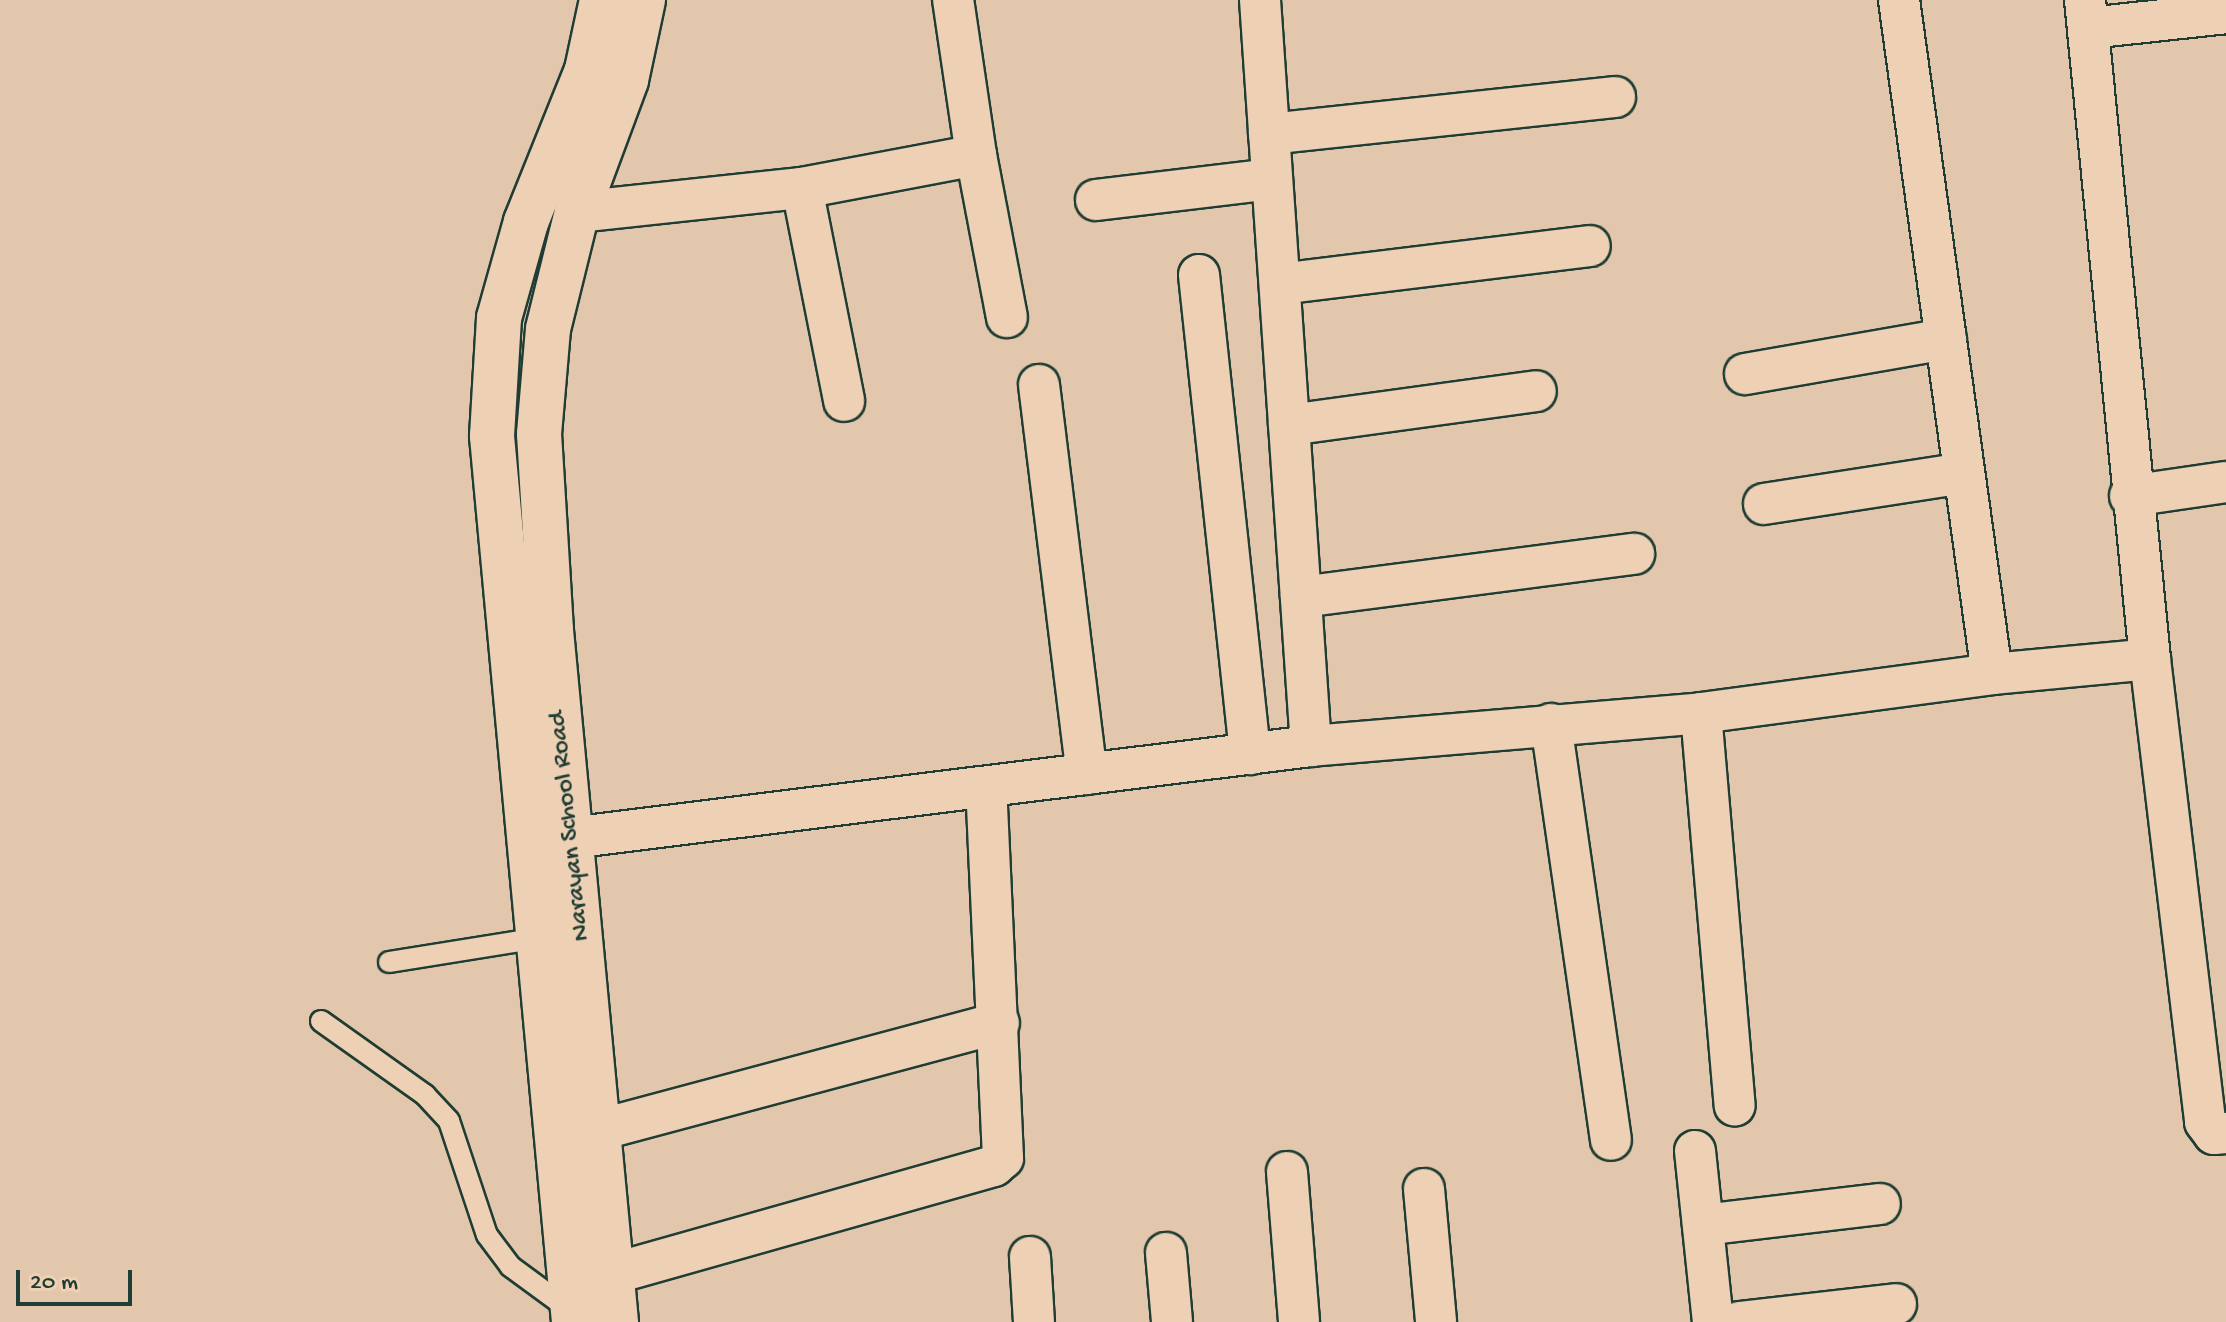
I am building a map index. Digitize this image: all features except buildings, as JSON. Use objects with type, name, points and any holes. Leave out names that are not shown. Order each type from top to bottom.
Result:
[{"type":"street","points":[[574,1317],[492,436],[499,318],[526,222],[587,70],[602,0]]},
{"type":"street","name":"Narayan School Road","points":[[616,1322],[551,630],[539,434],[548,329],[577,212],[626,80],[643,0]]},
{"type":"street","points":[[953,0],[976,155],[1007,317]]},
{"type":"street","points":[[1260,0],[1311,746]]},
{"type":"street","points":[[1899,0],[1992,674]]},
{"type":"street","points":[[2226,13],[2087,14],[2130,496],[2205,1122],[2214,1134],[2226,1133]]},
{"type":"street","points":[[1269,134],[1615,97]]},
{"type":"street","points":[[577,212],[802,188],[976,155]]},
{"type":"street","points":[[1096,200],[1272,179]]},
{"type":"street","points":[[802,188],[844,401]]},
{"type":"street","points":[[1280,284],[1590,246]]},
{"type":"street","points":[[1199,275],[1250,754]]},
{"type":"street","points":[[499,318],[548,329]]},
{"type":"street","points":[[1745,374],[1946,339]]},
{"type":"street","points":[[1039,385],[1087,774]]},
{"type":"street","points":[[1289,425],[1536,391]]},
{"type":"street","points":[[1764,504],[1964,473]]},
{"type":"street","points":[[2130,496],[2226,482]]},
{"type":"street","points":[[1301,597],[1634,554]]},
{"type":"street","points":[[530,843],[1311,746],[1701,713],[1992,674],[2150,659]]},
{"type":"street","points":[[1701,713],[1735,1106]]},
{"type":"street","points":[[1551,724],[1611,1140]]},
{"type":"street","points":[[612,1274],[994,1166],[1006,1150],[986,787]]},
{"type":"street","points":[[599,1130],[999,1023]]},
{"type":"street","points":[[1695,1151],[1713,1322]]},
{"type":"street","points":[[1287,1172],[1299,1322]]},
{"type":"street","points":[[1424,1189],[1436,1322]]},
{"type":"street","points":[[1703,1225],[1880,1204]]},
{"type":"street","points":[[1166,1253],[1172,1322]]},
{"type":"street","points":[[1030,1257],[1034,1322]]},
{"type":"street","points":[[1739,1322],[1896,1304]]},
{"type":"lane","points":[[389,962],[539,938]]},
{"type":"lane","points":[[321,1021],[425,1095],[449,1121],[487,1235],[510,1266],[574,1317]]}]
